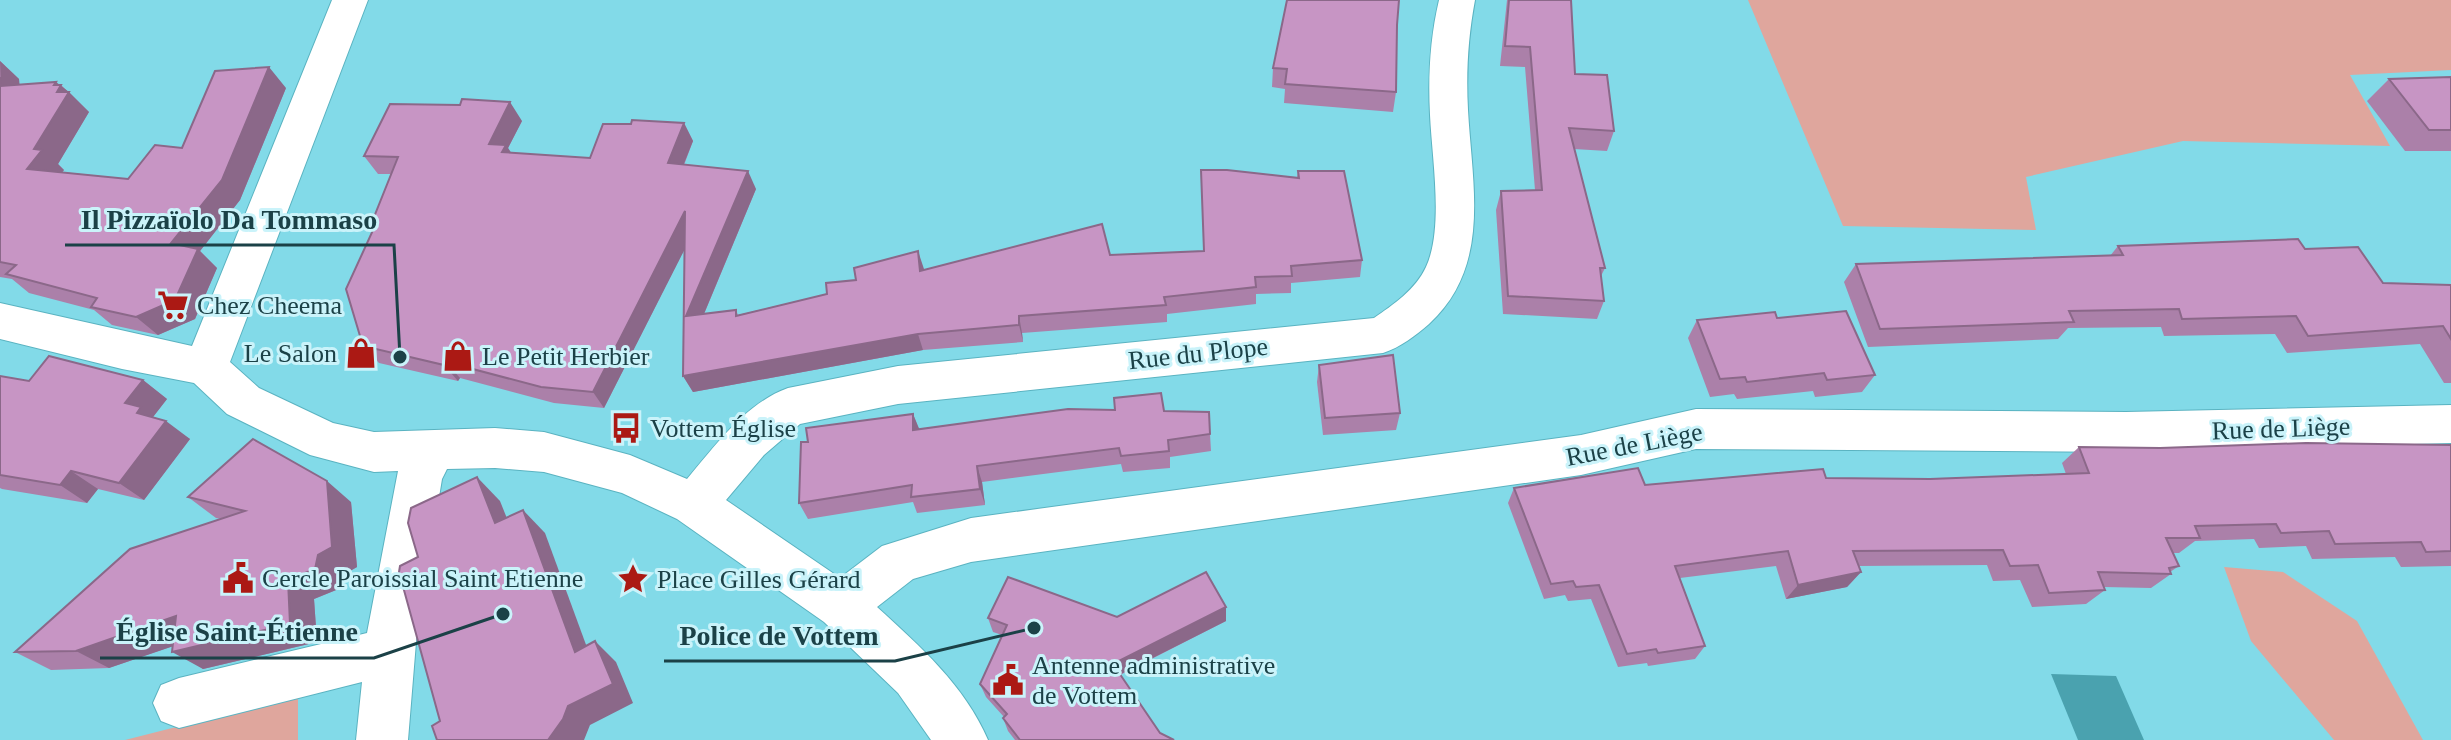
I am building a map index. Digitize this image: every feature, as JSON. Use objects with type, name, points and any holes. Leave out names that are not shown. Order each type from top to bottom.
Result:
[{"type":"street","points":[[206,367],[350,0]]},
{"type":"street","name":"Rue du Plope","points":[[694,504],[748,441],[788,407],[898,385],[1383,335],[1427,298],[1446,271],[1455,242],[1449,97],[1451,23],[1457,0]]},
{"type":"street","points":[[0,321],[122,351],[206,367],[243,401],[326,441],[374,452],[495,448],[544,452],[630,475],[694,504],[841,606],[916,676],[962,740]]},
{"type":"street","name":"Rue de Liège","points":[[841,606],[899,562],[971,540],[1581,455],[1696,429],[2126,432],[2451,424]]},
{"type":"street","points":[[382,740],[391,651],[419,476],[433,451]]},
{"type":"street","points":[[179,703],[391,651]]},
{"type":"shaded area","points":[[1748,0],[2451,0],[2451,70],[2350,75],[2390,146],[2183,141],[2026,177],[2036,230],[1843,226]]},
{"type":"shaded area","points":[[2224,567],[2283,572],[2357,621],[2423,740],[2334,740],[2251,641]]},
{"type":"shaded area","points":[[298,696],[298,740],[125,740]]},
{"type":"water","points":[[2051,674],[2116,676],[2144,740],[2078,740]]},
{"type":"building","points":[[1287,0],[1399,0],[1396,92],[1285,84],[1287,69],[1273,68]]},
{"type":"building","points":[[1509,0],[1571,0],[1575,74],[1607,75],[1614,131],[1569,128],[1605,268],[1600,268],[1604,301],[1508,296],[1501,191],[1542,190],[1530,47],[1505,46]]},
{"type":"building","points":[[269,67],[222,180],[171,243],[198,249],[175,300],[136,317],[91,307],[97,298],[6,274],[16,265],[0,262],[0,77],[1,86],[56,82],[54,85],[61,85],[57,92],[69,92],[34,149],[42,150],[27,169],[128,179],[155,145],[182,148],[215,71]]},
{"type":"building","points":[[2451,77],[2451,130],[2429,130],[2389,79]]},
{"type":"building","points":[[462,99],[510,102],[489,144],[506,145],[502,152],[590,158],[603,124],[631,124],[632,120],[684,123],[668,163],[748,171],[686,316],[736,310],[736,316],[827,294],[826,283],[856,280],[854,268],[918,251],[920,271],[1102,224],[1110,255],[1204,251],[1201,170],[1299,178],[1298,171],[1344,171],[1362,260],[1291,266],[1292,276],[1255,277],[1256,287],[1164,297],[1166,305],[1019,316],[1019,325],[918,334],[683,376],[685,211],[593,392],[541,387],[446,362],[444,365],[363,346],[346,289],[374,228],[370,227],[398,157],[364,156],[390,104],[460,105]]},
{"type":"building","points":[[2298,239],[2305,249],[2358,247],[2383,283],[2451,285],[2451,339],[2443,326],[2308,336],[2296,316],[2182,319],[2179,309],[2069,311],[2074,322],[1880,329],[1856,264],[2123,255],[2118,246]]},
{"type":"building","points":[[1846,311],[1875,375],[1827,380],[1824,373],[1747,382],[1745,377],[1720,379],[1697,320],[1775,312],[1777,318]]},
{"type":"building","points":[[1393,355],[1400,413],[1325,418],[1319,365]]},
{"type":"building","points":[[49,356],[143,380],[125,403],[141,407],[137,413],[166,421],[119,483],[71,471],[60,485],[0,475],[0,376],[29,381]]},
{"type":"building","points":[[1161,393],[1164,411],[1209,412],[1210,434],[1168,440],[1169,451],[1121,456],[1119,448],[977,466],[980,489],[911,497],[912,485],[799,503],[801,442],[808,442],[806,428],[913,414],[913,430],[1068,409],[1115,410],[1114,398]]},
{"type":"building","name":"Cercle Paroissial Saint Etienne","points":[[253,439],[327,481],[332,547],[318,555],[315,569],[288,580],[290,624],[172,652],[176,616],[76,651],[15,652],[130,549],[245,511],[188,497]]},
{"type":"building","points":[[2306,443],[2451,445],[2451,551],[2426,552],[2421,542],[2335,544],[2329,531],[2281,533],[2276,524],[2195,526],[2200,538],[2166,538],[2179,566],[2169,568],[2171,574],[2098,572],[2105,590],[2049,593],[2038,565],[2010,566],[2003,550],[1853,551],[1861,572],[1798,585],[1788,551],[1675,566],[1705,646],[1627,654],[1599,585],[1576,587],[1573,581],[1551,584],[1514,488],[1638,468],[1645,485],[1823,469],[1826,478],[1930,479],[2089,473],[2079,447],[2160,448]]},
{"type":"building","points":[[477,477],[495,523],[523,510],[575,652],[595,641],[613,684],[568,706],[548,740],[437,740],[432,726],[440,721],[399,572],[400,566],[418,557],[408,523],[411,508]]},
{"type":"building","points":[[1206,572],[1226,607],[1113,664],[1160,733],[1174,740],[1020,740],[1003,718],[1007,714],[980,684],[1007,625],[988,618],[1008,577],[1117,617]]},
{"type":"place","name":"Chez Cheema","points":[[173,305]]},
{"type":"place","name":"Le Salon","points":[[361,353]]},
{"type":"place","name":"Le Petit Herbier","points":[[458,356]]},
{"type":"place","name":"Il Pizzaïolo Da Tommaso","points":[[400,357]]},
{"type":"place","name":"Vottem Église","points":[[626,428]]},
{"type":"place","name":"Cercle Paroissial Saint Etienne","points":[[238,578]]},
{"type":"place","name":"Place Gilles Gérard","points":[[633,579]]},
{"type":"place","name":"Église Saint-Étienne","points":[[503,614]]},
{"type":"place","name":"Police de Vottem","points":[[1034,628]]},
{"type":"place","name":"Antenne administrative de Vottem","points":[[1008,680]]}]
